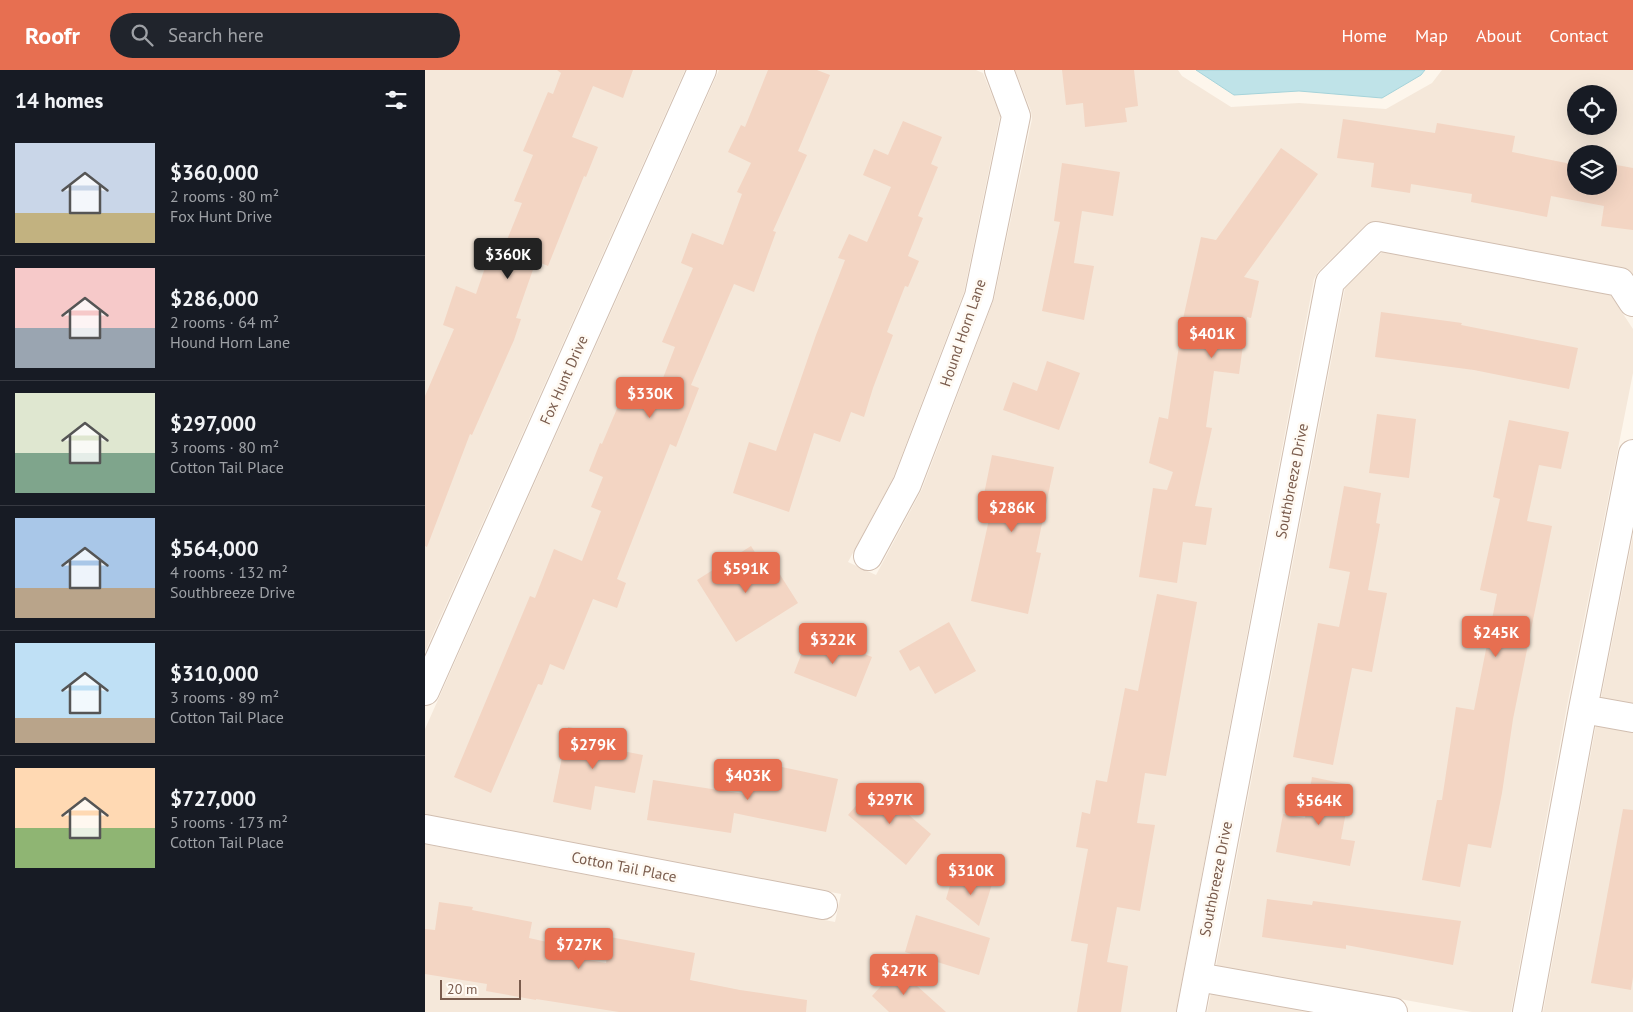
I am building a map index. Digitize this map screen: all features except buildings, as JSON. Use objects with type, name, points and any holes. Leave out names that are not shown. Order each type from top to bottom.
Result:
[{"type":"street","name":"Fox Hunt Drive","points":[[425,691],[702,70]]},
{"type":"street","name":"Hound Horn Lane","points":[[868,556],[907,484],[979,296],[1016,116],[999,70]]},
{"type":"street","name":"Southbreeze Drive","points":[[1191,1012],[1330,282],[1376,236],[1620,282],[1633,302]]},
{"type":"street","points":[[1527,1012],[1583,709],[1633,454]]},
{"type":"street","points":[[1583,709],[1633,718]]},
{"type":"street","name":"Cotton Tail Place","points":[[425,829],[823,905]]},
{"type":"street","points":[[1198,977],[1393,1012]]},
{"type":"shaded area","points":[[425,70],[685,70],[425,652]]},
{"type":"shaded area","points":[[719,70],[976,70],[983,73],[1000,116],[964,292],[893,478],[848,562],[876,575],[922,489],[994,299],[1032,119],[1031,111],[1015,70],[1178,70],[1182,76],[1231,107],[1299,103],[1386,109],[1432,83],[1442,70],[1633,70],[1633,275],[1622,268],[1378,223],[1364,227],[1318,272],[1314,279],[1176,1012],[425,1012],[425,844],[835,922],[841,894],[425,815],[425,729]]},
{"type":"shaded area","points":[[1382,252],[1610,294],[1633,329],[1633,373],[1567,706],[1511,1012],[1472,1012],[1216,966],[1345,288]]},
{"type":"shaded area","points":[[1633,536],[1633,704],[1601,698]]},
{"type":"shaded area","points":[[1596,725],[1633,732],[1633,1012],[1543,1012]]},
{"type":"shaded area","points":[[1211,993],[1314,1012],[1207,1012]]},
{"type":"water","points":[[1196,70],[1425,70],[1421,75],[1382,98],[1299,91],[1234,95]]}]
